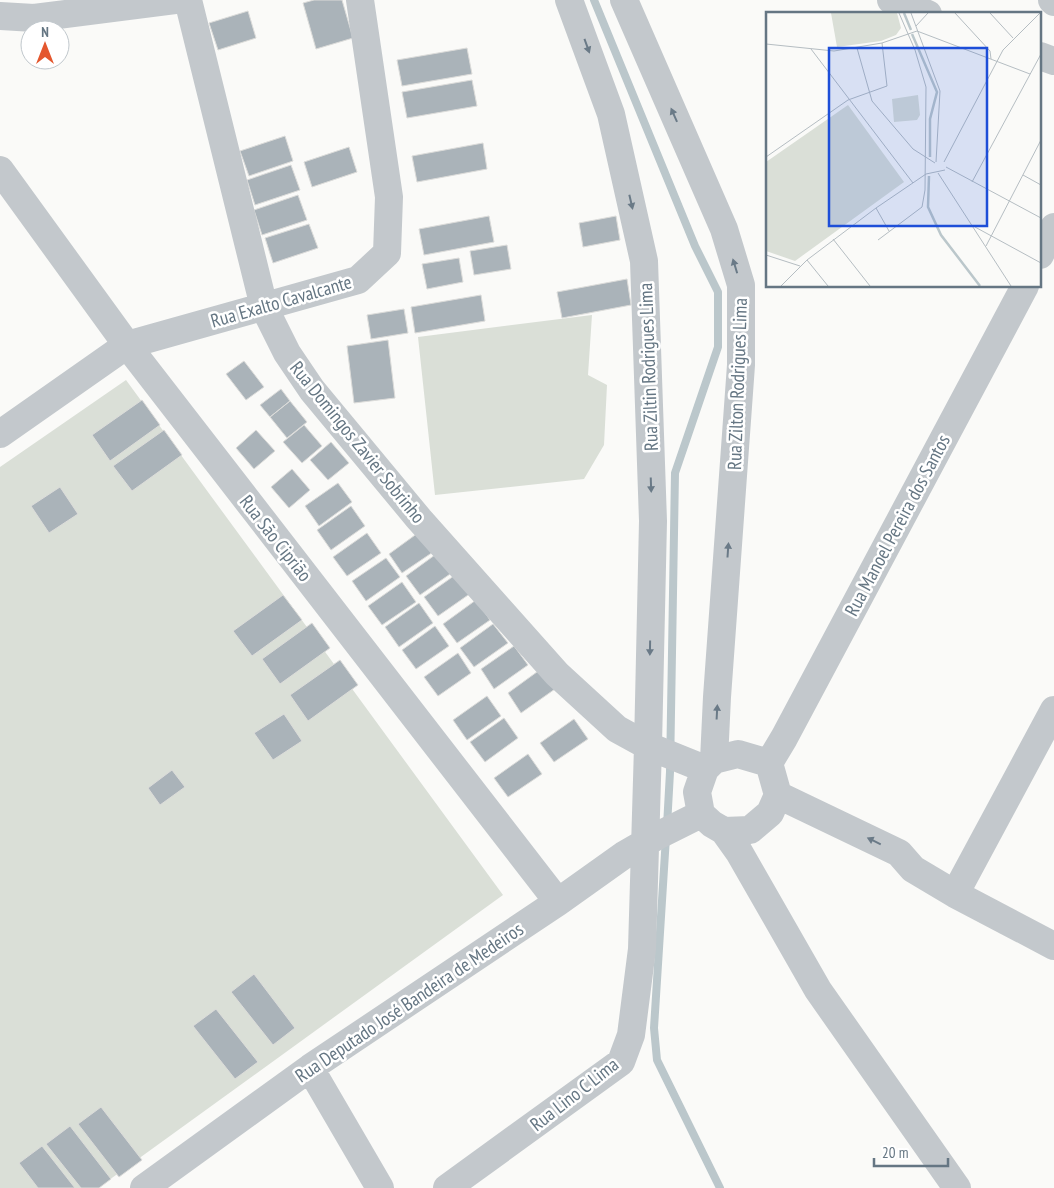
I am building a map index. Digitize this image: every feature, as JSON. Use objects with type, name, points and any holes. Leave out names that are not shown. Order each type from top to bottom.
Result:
[{"type":"street","points":[[0,16],[34,18],[175,0]]},
{"type":"street","name":"Rua Domingos Zavier Sobrinho","points":[[188,0],[264,307],[287,353],[312,390],[419,519],[557,674],[617,729],[663,751],[710,765]]},
{"type":"street","name":"Rua Exalto Cavalcante","points":[[0,434],[127,345],[358,280],[387,253],[389,197],[360,0]]},
{"type":"street","name":"Rua Ziltin Rodrigues Lima","points":[[570,0],[611,114],[644,262],[663,751]]},
{"type":"street","name":"Rua Zilton Rodrigues Lima","points":[[624,0],[724,229],[740,285],[740,365],[717,697],[710,765],[697,792],[670,829]]},
{"type":"street","points":[[891,0],[923,12]]},
{"type":"street","points":[[1042,57],[1054,61]]},
{"type":"street","name":"Rua São Ciprião","points":[[0,170],[127,345],[558,902]]},
{"type":"street","points":[[1042,251],[1054,227]]},
{"type":"street","name":"Rua Manoel Pereira dos Santos","points":[[769,763],[1023,288]]},
{"type":"street","points":[[955,894],[1054,710]]},
{"type":"street","points":[[663,751],[670,829],[712,824],[724,831],[818,990],[957,1186]]},
{"type":"street","points":[[710,765],[738,754],[769,763],[774,804],[750,830],[724,831]]},
{"type":"street","points":[[774,804],[899,853],[913,869],[955,894],[1054,946]]},
{"type":"street","name":"Rua Deputado José Bandeira de Medeiros","points":[[144,1188],[310,1068],[670,829]]},
{"type":"street","name":"Rua Lino C Lima","points":[[448,1188],[621,1062],[630,1035],[642,949],[670,829]]},
{"type":"street","points":[[310,1068],[380,1188]]},
{"type":"shaded area","points":[[592,315],[588,375],[607,385],[604,445],[584,479],[435,495],[418,337]]},
{"type":"shaded area","points":[[126,380],[503,895],[98,1188],[0,1188],[0,467]]},
{"type":"building","points":[[314,0],[342,0],[353,38],[316,49],[303,3]]},
{"type":"building","points":[[248,11],[256,38],[218,50],[209,23]]},
{"type":"building","points":[[467,48],[472,74],[402,86],[397,60]]},
{"type":"building","points":[[472,80],[477,106],[407,118],[402,92]]},
{"type":"building","points":[[285,136],[293,161],[249,176],[240,151]]},
{"type":"building","points":[[483,143],[487,169],[417,182],[412,156]]},
{"type":"building","points":[[349,147],[357,172],[312,187],[304,162]]},
{"type":"building","points":[[291,165],[300,190],[255,205],[247,180]]},
{"type":"building","points":[[298,195],[307,220],[262,235],[254,210]]},
{"type":"building","points":[[489,216],[494,242],[424,255],[419,229]]},
{"type":"building","points":[[616,216],[620,240],[583,247],[579,223]]},
{"type":"building","points":[[309,224],[318,248],[273,263],[265,238]]},
{"type":"building","points":[[507,245],[511,269],[474,275],[470,251]]},
{"type":"building","points":[[459,258],[463,282],[427,289],[422,264]]},
{"type":"building","points":[[627,279],[631,305],[562,318],[557,292]]},
{"type":"building","points":[[481,295],[485,321],[415,333],[411,307]]},
{"type":"building","points":[[404,309],[408,333],[371,339],[367,315]]},
{"type":"building","points":[[388,340],[395,398],[354,403],[347,346]]},
{"type":"building","points":[[244,361],[264,387],[246,400],[226,374]]},
{"type":"building","points":[[281,389],[290,401],[270,417],[260,405]]},
{"type":"building","points":[[142,400],[160,425],[110,461],[92,435]]},
{"type":"building","points":[[290,401],[307,422],[287,438],[270,417]]},
{"type":"building","points":[[304,425],[322,446],[302,463],[283,442]]},
{"type":"building","points":[[164,430],[182,455],[132,491],[113,466]]},
{"type":"building","points":[[256,430],[275,451],[254,469],[236,448]]},
{"type":"building","points":[[331,442],[349,463],[328,480],[310,460]]},
{"type":"building","points":[[292,469],[310,490],[289,508],[271,487]]},
{"type":"building","points":[[338,483],[352,502],[319,526],[305,506]]},
{"type":"building","points":[[60,487],[78,514],[49,533],[31,506]]},
{"type":"building","points":[[351,506],[365,526],[331,550],[317,530]]},
{"type":"building","points":[[422,530],[436,550],[402,573],[389,554]]},
{"type":"building","points":[[367,533],[381,553],[347,576],[333,557]]},
{"type":"building","points":[[439,552],[453,572],[420,595],[406,576]]},
{"type":"building","points":[[386,558],[400,577],[366,601],[352,581]]},
{"type":"building","points":[[458,573],[471,593],[438,616],[424,597]]},
{"type":"building","points":[[402,582],[416,602],[382,625],[368,606]]},
{"type":"building","points":[[283,595],[302,620],[252,656],[233,631]]},
{"type":"building","points":[[476,600],[490,620],[457,643],[443,624]]},
{"type":"building","points":[[419,603],[433,623],[399,647],[385,627]]},
{"type":"building","points":[[312,623],[330,648],[280,684],[262,659]]},
{"type":"building","points":[[493,624],[508,643],[474,667],[460,648]]},
{"type":"building","points":[[435,626],[449,646],[416,669],[402,650]]},
{"type":"building","points":[[514,646],[528,665],[494,689],[481,669]]},
{"type":"building","points":[[458,653],[471,673],[438,696],[424,677]]},
{"type":"building","points":[[340,660],[358,685],[308,721],[290,695]]},
{"type":"building","points":[[541,669],[555,689],[521,713],[508,693]]},
{"type":"building","points":[[487,696],[501,716],[467,740],[453,720]]},
{"type":"building","points":[[284,714],[302,741],[273,760],[254,733]]},
{"type":"building","points":[[504,718],[518,738],[485,762],[470,742]]},
{"type":"building","points":[[574,719],[588,739],[554,762],[540,743]]},
{"type":"building","points":[[528,754],[542,774],[508,797],[494,778]]},
{"type":"building","points":[[172,770],[185,787],[160,805],[148,788]]},
{"type":"building","points":[[254,974],[295,1028],[273,1045],[231,992]]},
{"type":"building","points":[[216,1009],[258,1062],[235,1079],[193,1026]]},
{"type":"building","points":[[101,1107],[142,1160],[119,1177],[78,1124]]},
{"type":"building","points":[[70,1126],[111,1179],[99,1188],[81,1188],[46,1144]]},
{"type":"building","points":[[42,1146],[75,1188],[38,1188],[19,1163]]},
{"type":"waterway","points":[[594,0],[695,246],[718,292],[718,347],[675,473],[670,772],[667,826]]},
{"type":"waterway","points":[[666,837],[654,1028],[657,1060],[720,1188]]}]
